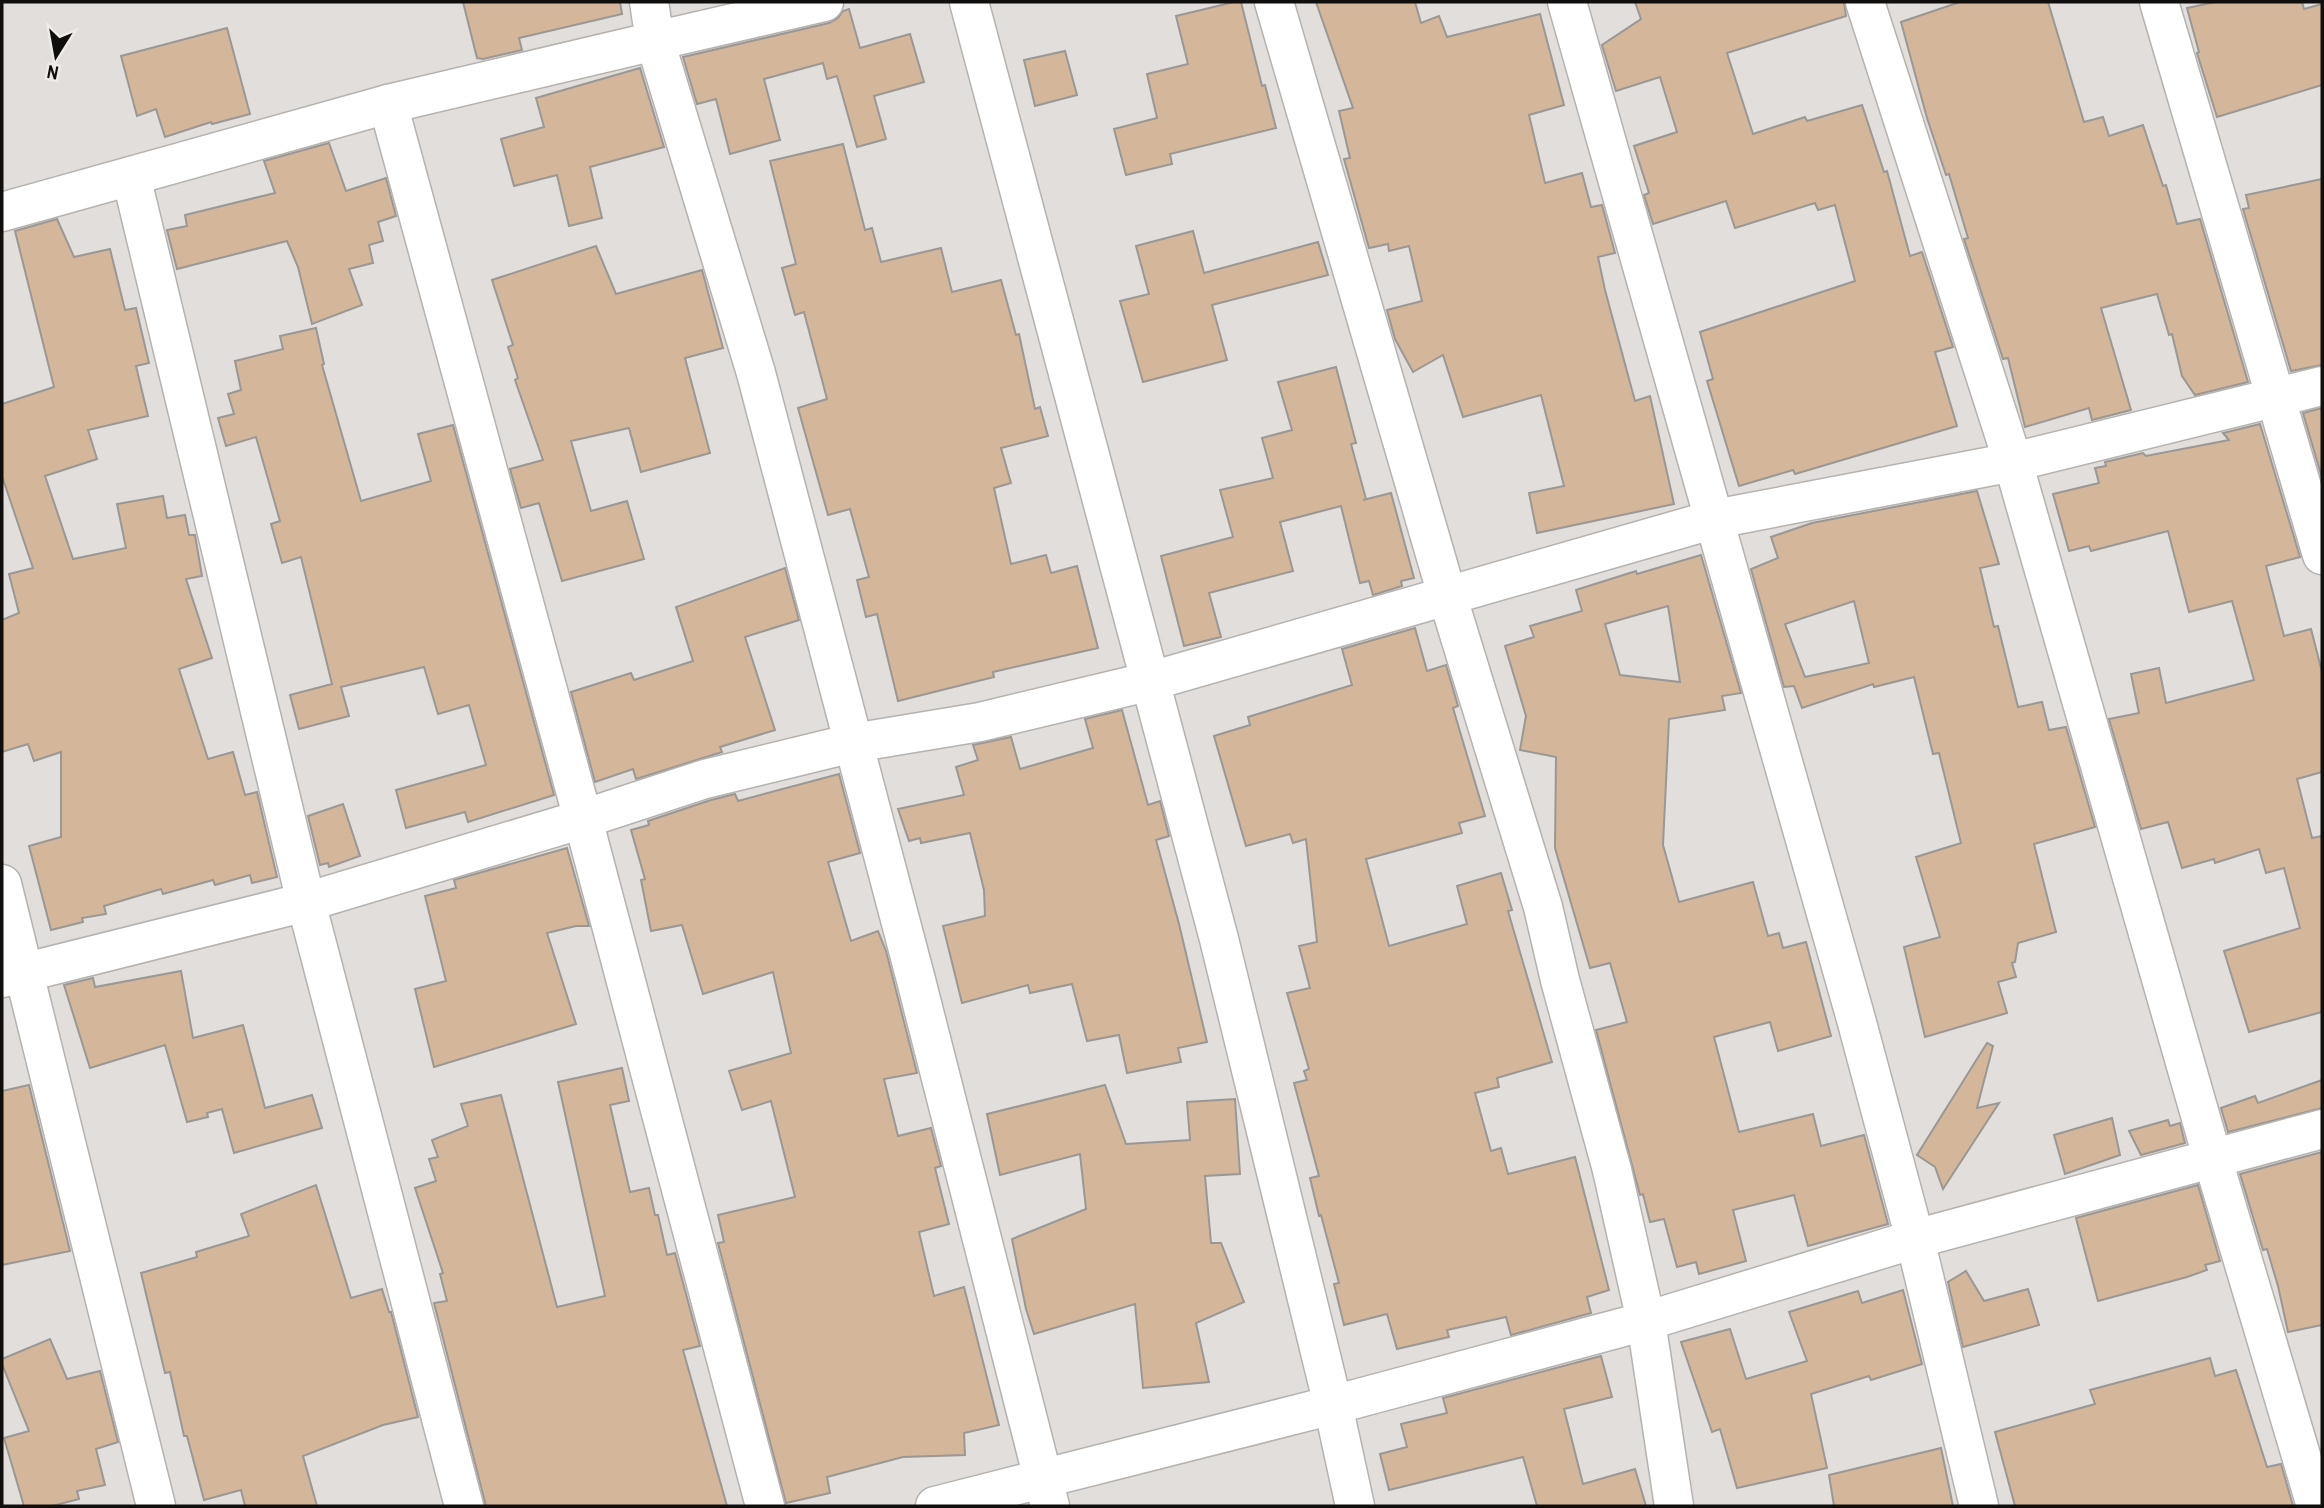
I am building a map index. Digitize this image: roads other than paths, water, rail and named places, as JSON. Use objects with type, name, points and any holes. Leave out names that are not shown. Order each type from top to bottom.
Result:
[{"type":"street","points":[[649,2],[655,41],[756,373],[1047,1492]]},
{"type":"street","points":[[2,212],[388,104],[824,2]]},
{"type":"street","points":[[969,2],[1219,939],[1333,1405],[1355,1506]]},
{"type":"street","points":[[1273,2],[1447,595],[1543,907],[1612,1170],[1646,1321],[1674,1506]]},
{"type":"street","points":[[1567,2],[1807,842],[1915,1239],[1979,1506]]},
{"type":"street","points":[[1865,2],[2013,462],[2213,1160],[2316,1506]]},
{"type":"street","points":[[2159,2],[2322,555]]},
{"type":"street","points":[[388,104],[583,818],[765,1506]]},
{"type":"street","points":[[131,176],[306,902],[464,1506]]},
{"type":"street","points":[[13,975],[306,902],[705,779],[853,743],[980,722],[1151,681],[1714,519],[2013,462],[2322,386]]},
{"type":"street","points":[[2,884],[13,975],[156,1506]]},
{"type":"street","points":[[935,1506],[1047,1492],[1333,1405],[1646,1321],[1915,1239],[2322,1129]]}]
